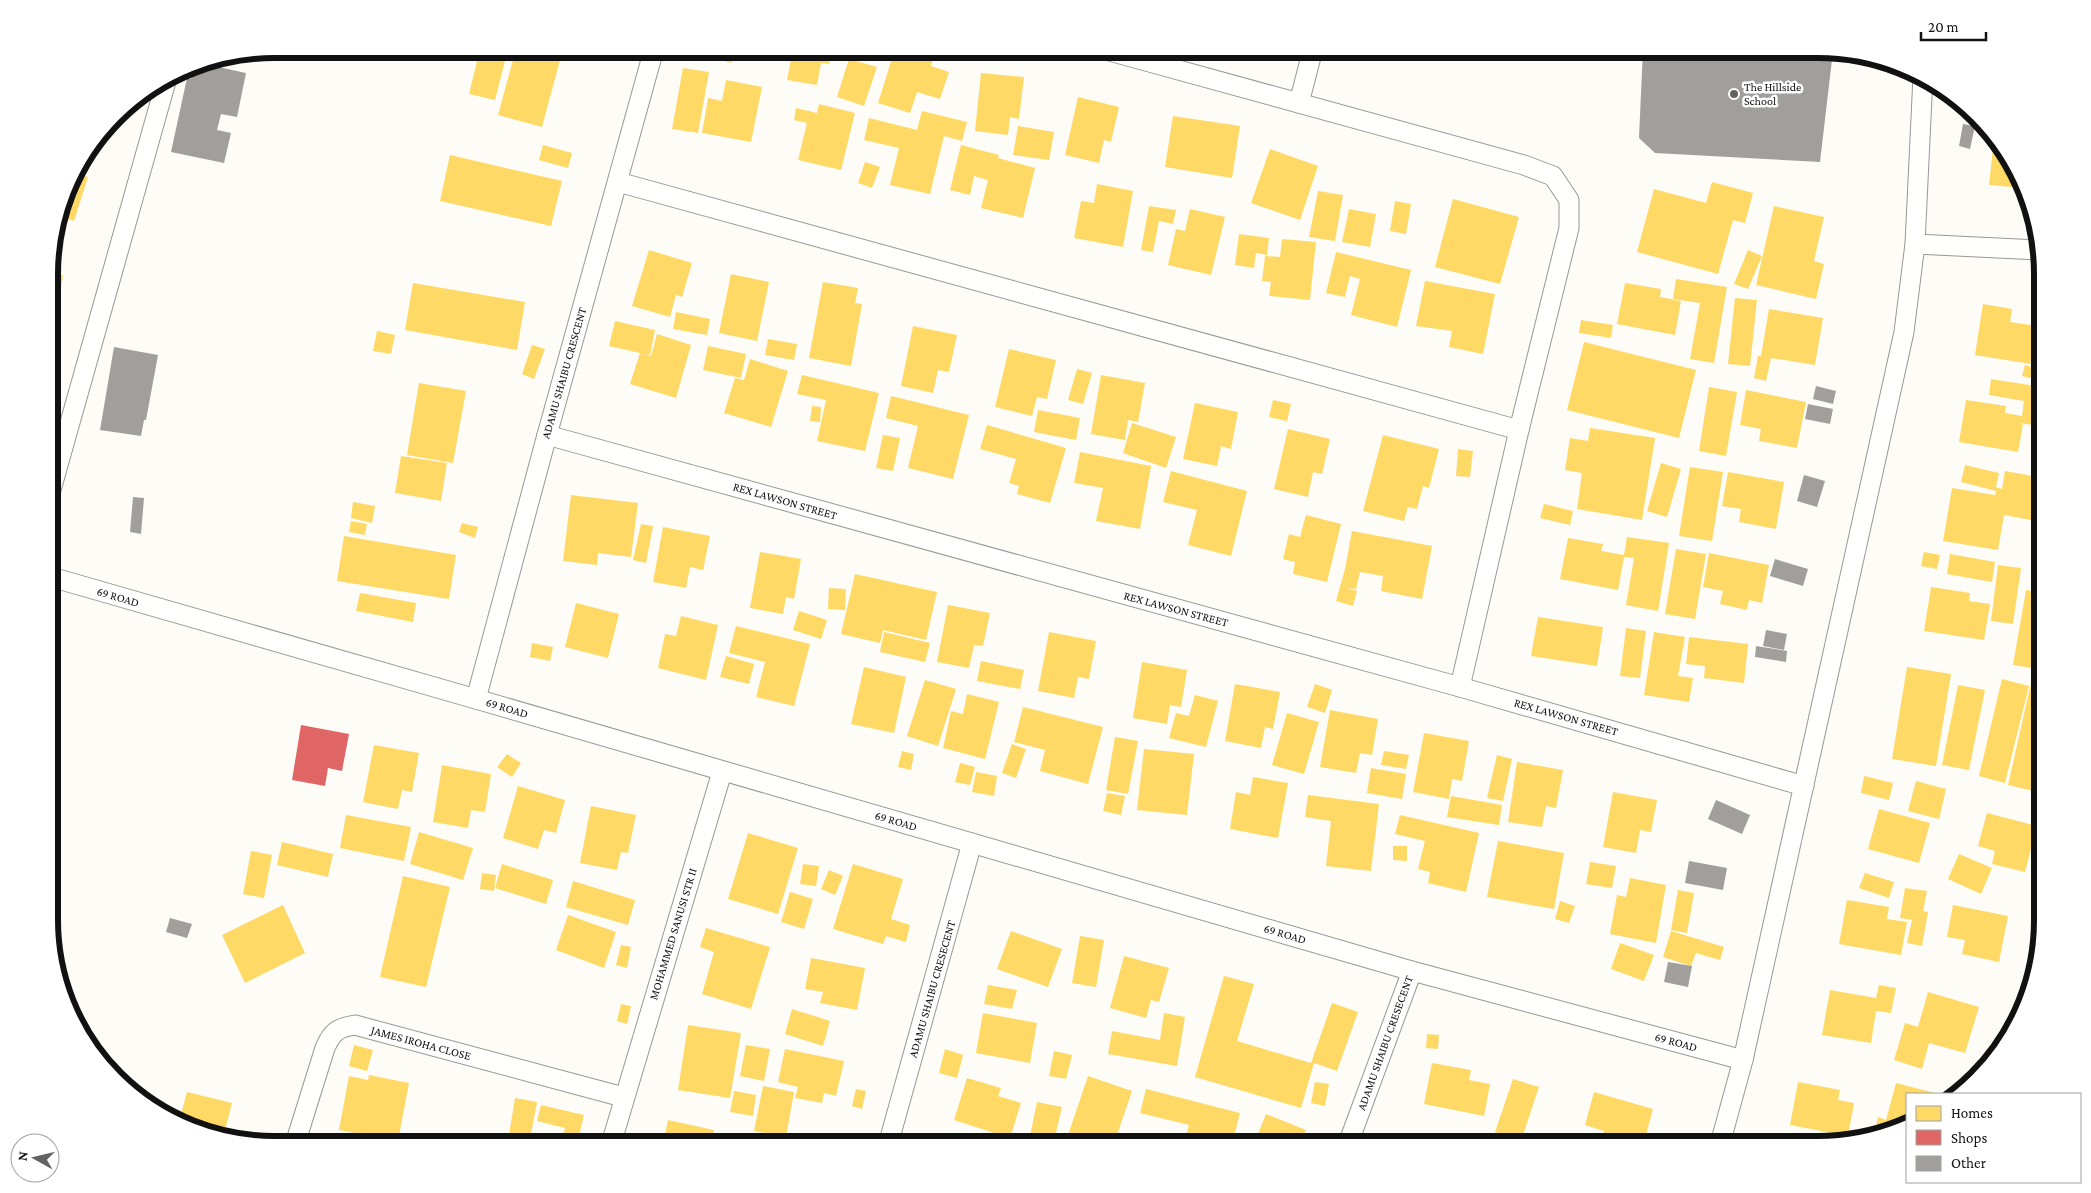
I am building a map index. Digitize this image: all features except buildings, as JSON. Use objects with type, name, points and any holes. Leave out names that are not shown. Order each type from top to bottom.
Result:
[{"type":"street","name":"ADAMU SHAIBU CRESCENT","points":[[476,699],[652,58]]},
{"type":"street","points":[[1135,58],[1524,165],[1554,176],[1569,200],[1569,228],[1519,430],[1460,687]]},
{"type":"street","points":[[1299,103],[1311,58]]},
{"type":"street","points":[[1722,1136],[1743,1060],[1904,332],[1915,244],[1923,84]]},
{"type":"street","points":[[58,465],[165,86]]},
{"type":"street","points":[[618,182],[1519,430]]},
{"type":"street","points":[[1915,244],[2032,250]]},
{"type":"street","name":"REX LAWSON STREET","points":[[547,435],[1460,687],[1804,786]]},
{"type":"street","name":"69 ROAD","points":[[58,579],[1412,971],[1743,1060]]},
{"type":"street","name":"MOHAMMED SANUSI STR II","points":[[612,1136],[722,772]]},
{"type":"street","name":"ADAMU SHAIBU CRESECENT","points":[[892,1136],[972,843]]},
{"type":"street","name":"ADAMU SHAIBU CRESECENT","points":[[1351,1136],[1412,971]]},
{"type":"street","name":"JAMES IROHA CLOSE","points":[[297,1136],[324,1048],[331,1035],[342,1027],[355,1025],[623,1097]]},
{"type":"place","name":"The Hillside School","points":[[1734,94]]}]
